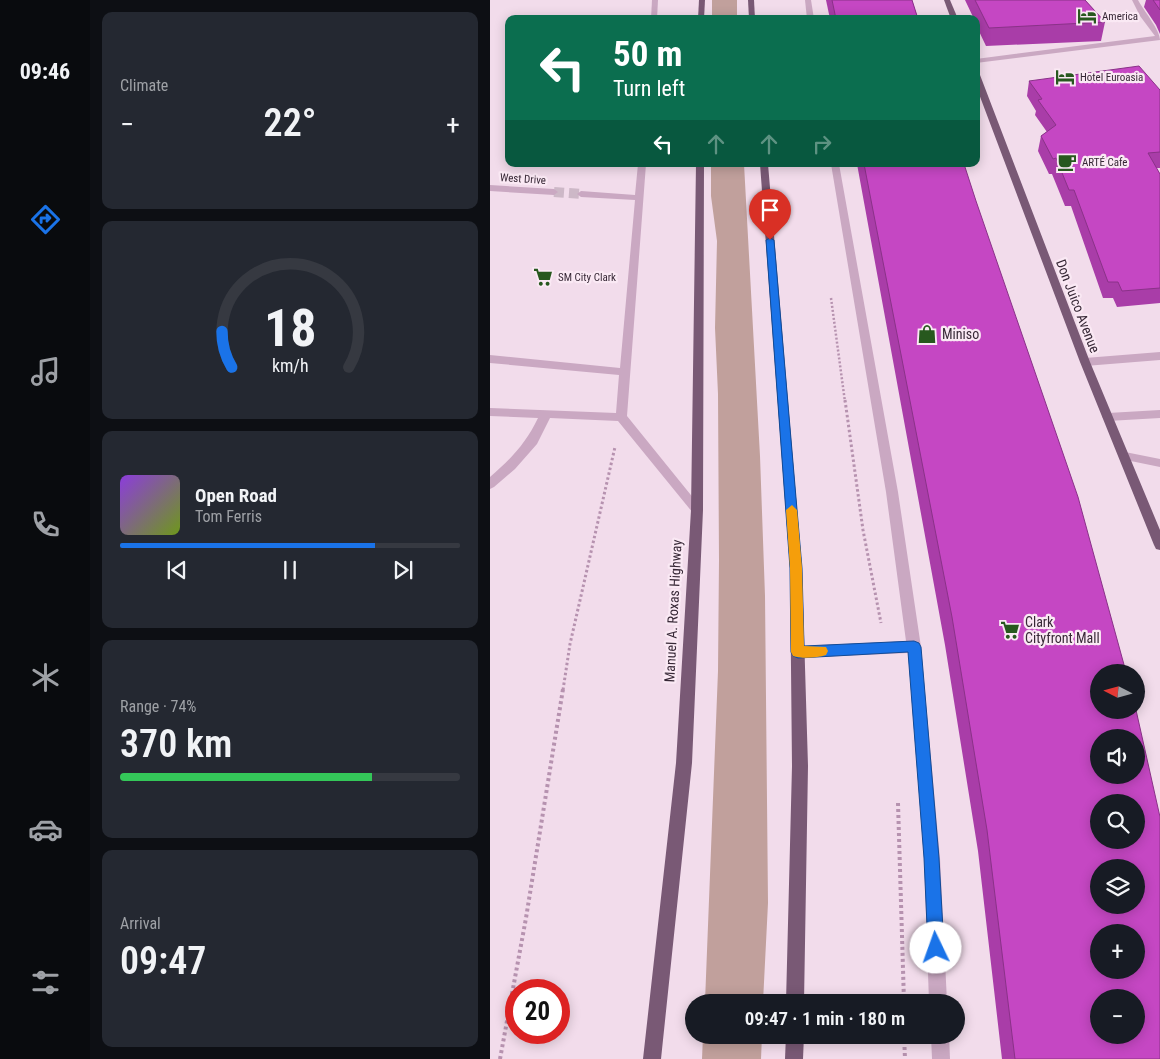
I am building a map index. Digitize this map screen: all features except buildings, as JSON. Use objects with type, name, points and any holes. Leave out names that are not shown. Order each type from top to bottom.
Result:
[{"type":"main road","points":[[702,0],[702,15]]},
{"type":"main road","points":[[750,0],[752,15]]},
{"type":"main road","points":[[947,0],[953,15]]},
{"type":"main road","name":"Don Juico Avenue","points":[[980,85],[1086,362],[1160,545]]},
{"type":"main road","name":"Manuel A. Roxas Highway","points":[[652,1059],[684,763],[697,510],[700,167]]},
{"type":"main road","points":[[764,167],[796,568],[800,766],[796,994]]},
{"type":"main road","points":[[794,1059],[795,1044]]},
{"type":"street","points":[[654,15],[655,0]]},
{"type":"street","points":[[808,0],[810,15]]},
{"type":"street","points":[[1135,0],[1143,16],[1160,38]]},
{"type":"street","points":[[980,60],[1160,38]]},
{"type":"street","points":[[642,167],[621,417],[697,510]]},
{"type":"street","points":[[836,167],[894,502],[914,647],[932,858],[938,994]]},
{"type":"street","name":"West Drive","points":[[490,188],[554,192]]},
{"type":"street","points":[[581,194],[640,198]]},
{"type":"street","points":[[1086,362],[1160,356]]},
{"type":"street","points":[[490,360],[624,372]]},
{"type":"street","points":[[490,412],[621,417]]},
{"type":"street","points":[[490,484],[511,466],[533,441],[546,414]]},
{"type":"street","points":[[1108,418],[1160,414]]},
{"type":"street","points":[[1125,456],[1160,463]]},
{"type":"street","points":[[798,652],[914,647]]},
{"type":"street","points":[[940,1044],[941,1059]]},
{"type":"path","points":[[830,288],[863,530],[886,648]]},
{"type":"path","points":[[500,1059],[528,908],[570,644],[621,417]]},
{"type":"path","points":[[897,798],[902,887],[904,994]]},
{"type":"path","points":[[904,1044],[905,1059]]},
{"type":"shaded area","points":[[712,0],[737,0],[737,15],[712,15]]},
{"type":"shaded area","points":[[711,167],[744,167],[760,456],[765,596],[768,903],[763,994],[705,994],[718,671],[718,394],[715,328],[717,241],[711,196]]},
{"type":"shaded area","points":[[703,1044],[762,1044],[761,1059],[702,1059]]},
{"type":"tunnel","points":[[554,192],[581,194]]},
{"type":"slow traffic","points":[[792,510],[796,568],[798,652],[822,651]]},
{"type":"place","name":"America","points":[[1087,16]]},
{"type":"place","name":"Hotel Euroasia","points":[[1065,77]]},
{"type":"place","name":"ARTÉ Cafe","points":[[1067,162]]},
{"type":"place","name":"SM City Clark","points":[[543,277]]},
{"type":"place","name":"Miniso","points":[[927,334]]},
{"type":"place","name":"Clark Cityfront Mall","points":[[1010,630]]},
{"type":"route","points":[[770,240],[796,568],[798,652],[914,647],[932,858],[936,948]]}]
